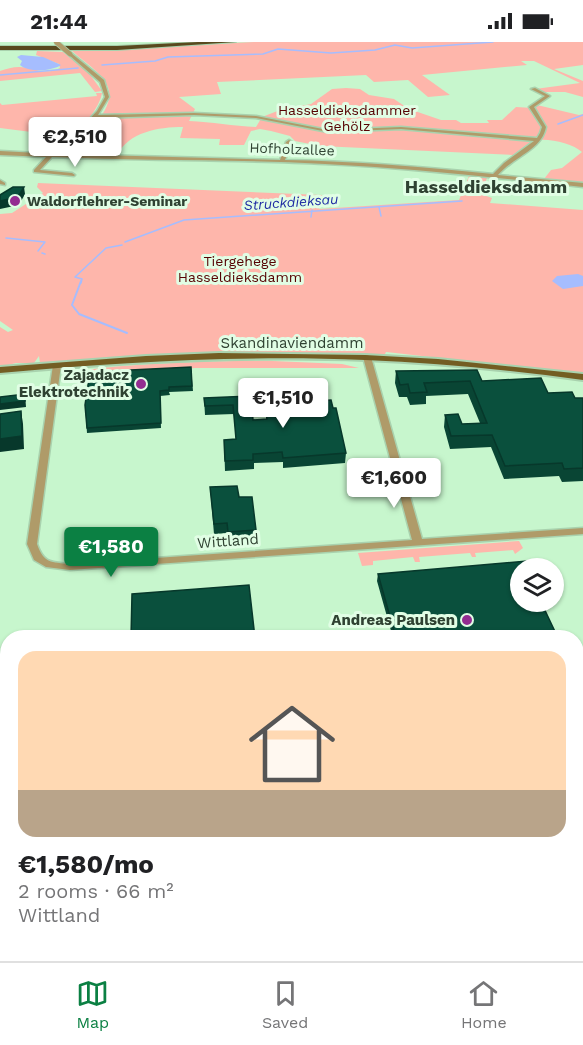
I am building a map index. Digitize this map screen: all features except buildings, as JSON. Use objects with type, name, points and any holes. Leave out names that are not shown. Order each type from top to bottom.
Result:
[{"type":"highway","points":[[0,46],[107,46],[199,42]]},
{"type":"highway","points":[[0,46],[117,48],[233,42]]},
{"type":"highway","points":[[0,46],[107,46]]},
{"type":"main road","name":"Skandinaviendamm","points":[[0,370],[197,356],[367,357],[452,362],[583,377]]},
{"type":"street","points":[[56,42],[96,74],[106,87],[106,101],[96,117],[58,156]]},
{"type":"street","points":[[494,176],[504,164],[539,140],[544,133],[544,127],[536,118],[531,107],[548,96],[533,89]]},
{"type":"street","points":[[96,117],[194,114],[256,117],[328,131],[401,128],[539,140]]},
{"type":"street","points":[[282,160],[289,142]]},
{"type":"street","name":"Hofholzallee","points":[[0,153],[282,160],[409,167],[583,185]]},
{"type":"street","points":[[50,156],[36,171],[72,175]]},
{"type":"street","points":[[367,357],[418,543]]},
{"type":"street","name":"Wittland","points":[[57,365],[32,544],[33,552],[40,561],[70,567],[583,531]]},
{"type":"green space","name":"Hasseldieksdammer Gehölz","points":[[254,42],[583,42],[583,65],[554,69],[583,81],[583,97],[565,92],[543,92],[535,89],[580,83],[534,61],[521,61],[527,65],[422,75],[450,95],[428,97],[408,80],[374,82],[366,75],[217,82],[221,94],[179,97],[195,109],[189,121],[256,127],[262,117],[280,110],[311,104],[332,89],[346,88],[360,89],[369,95],[394,99],[409,109],[441,120],[456,120],[461,123],[489,123],[487,120],[502,120],[516,107],[533,108],[537,105],[583,114],[583,182],[544,179],[551,170],[562,168],[582,152],[552,140],[533,141],[513,155],[320,146],[295,141],[290,136],[260,129],[251,131],[244,145],[219,145],[220,139],[180,138],[183,127],[173,127],[145,132],[137,136],[122,147],[117,155],[69,153],[68,151],[100,118],[109,98],[103,79],[72,51]]},
{"type":"green space","points":[[37,51],[63,52],[88,72],[102,91],[95,92],[80,73],[0,81],[0,71],[10,68],[24,67],[49,71],[60,68],[59,64],[36,55]]},
{"type":"green space","points":[[96,93],[102,93],[89,119],[73,136],[49,152],[29,152],[55,135],[0,128],[0,103],[2,105],[97,96]]},
{"type":"green space","name":"Tiergehege Hasseldieksdamm","points":[[469,176],[487,178],[485,183],[477,188],[478,193],[492,198],[490,203],[583,210],[583,374],[386,352],[385,354],[224,354],[40,363],[39,356],[34,363],[16,363],[0,367],[0,327],[8,332],[13,330],[0,321],[0,214],[12,213],[43,193],[37,187],[38,183],[322,195],[319,209],[459,200]]},
{"type":"green space","points":[[273,361],[342,364],[359,368],[195,368],[65,376],[99,368],[198,362]]},
{"type":"green space","points":[[519,541],[523,548],[515,554],[513,550],[475,553],[476,557],[472,557],[470,553],[419,557],[420,562],[415,562],[413,557],[373,561],[373,565],[362,566],[358,553]]},
{"type":"water","points":[[21,55],[43,57],[61,65],[46,70],[24,68],[20,65],[22,61],[17,57]]},
{"type":"water","points":[[578,274],[583,276],[583,286],[563,289],[552,281],[557,276]]},
{"type":"waterway","points":[[102,65],[155,61],[168,57],[263,54],[278,49],[331,53],[375,50],[395,45],[412,48],[493,42]]},
{"type":"waterway","points":[[0,75],[78,68]]},
{"type":"waterway","name":"Struckdieksau","points":[[558,124],[583,115]]},
{"type":"waterway","name":"Struckdieksau","points":[[312,211],[462,201]]},
{"type":"waterway","points":[[379,207],[381,216]]},
{"type":"waterway","name":"Struckdieksau","points":[[125,242],[184,220],[312,211]]},
{"type":"waterway","name":"Struckdieksau","points":[[311,217],[312,211]]},
{"type":"waterway","points":[[6,238],[45,242],[38,251]]},
{"type":"waterway","name":"Struckdieksau","points":[[81,283],[82,279],[75,277],[106,248],[122,245]]},
{"type":"waterway","name":"Struckdieksau","points":[[81,281],[72,305],[79,314],[127,333]]},
{"type":"place","name":"Waldorflehrer-Seminar","points":[[15,201]]},
{"type":"place","name":"Zajadacz Elektrotechnik","points":[[141,384]]},
{"type":"place","name":"Andreas Paulsen","points":[[467,620]]},
{"type":"district","name":"Hasseldieksdamm","points":[[486,187]]}]
